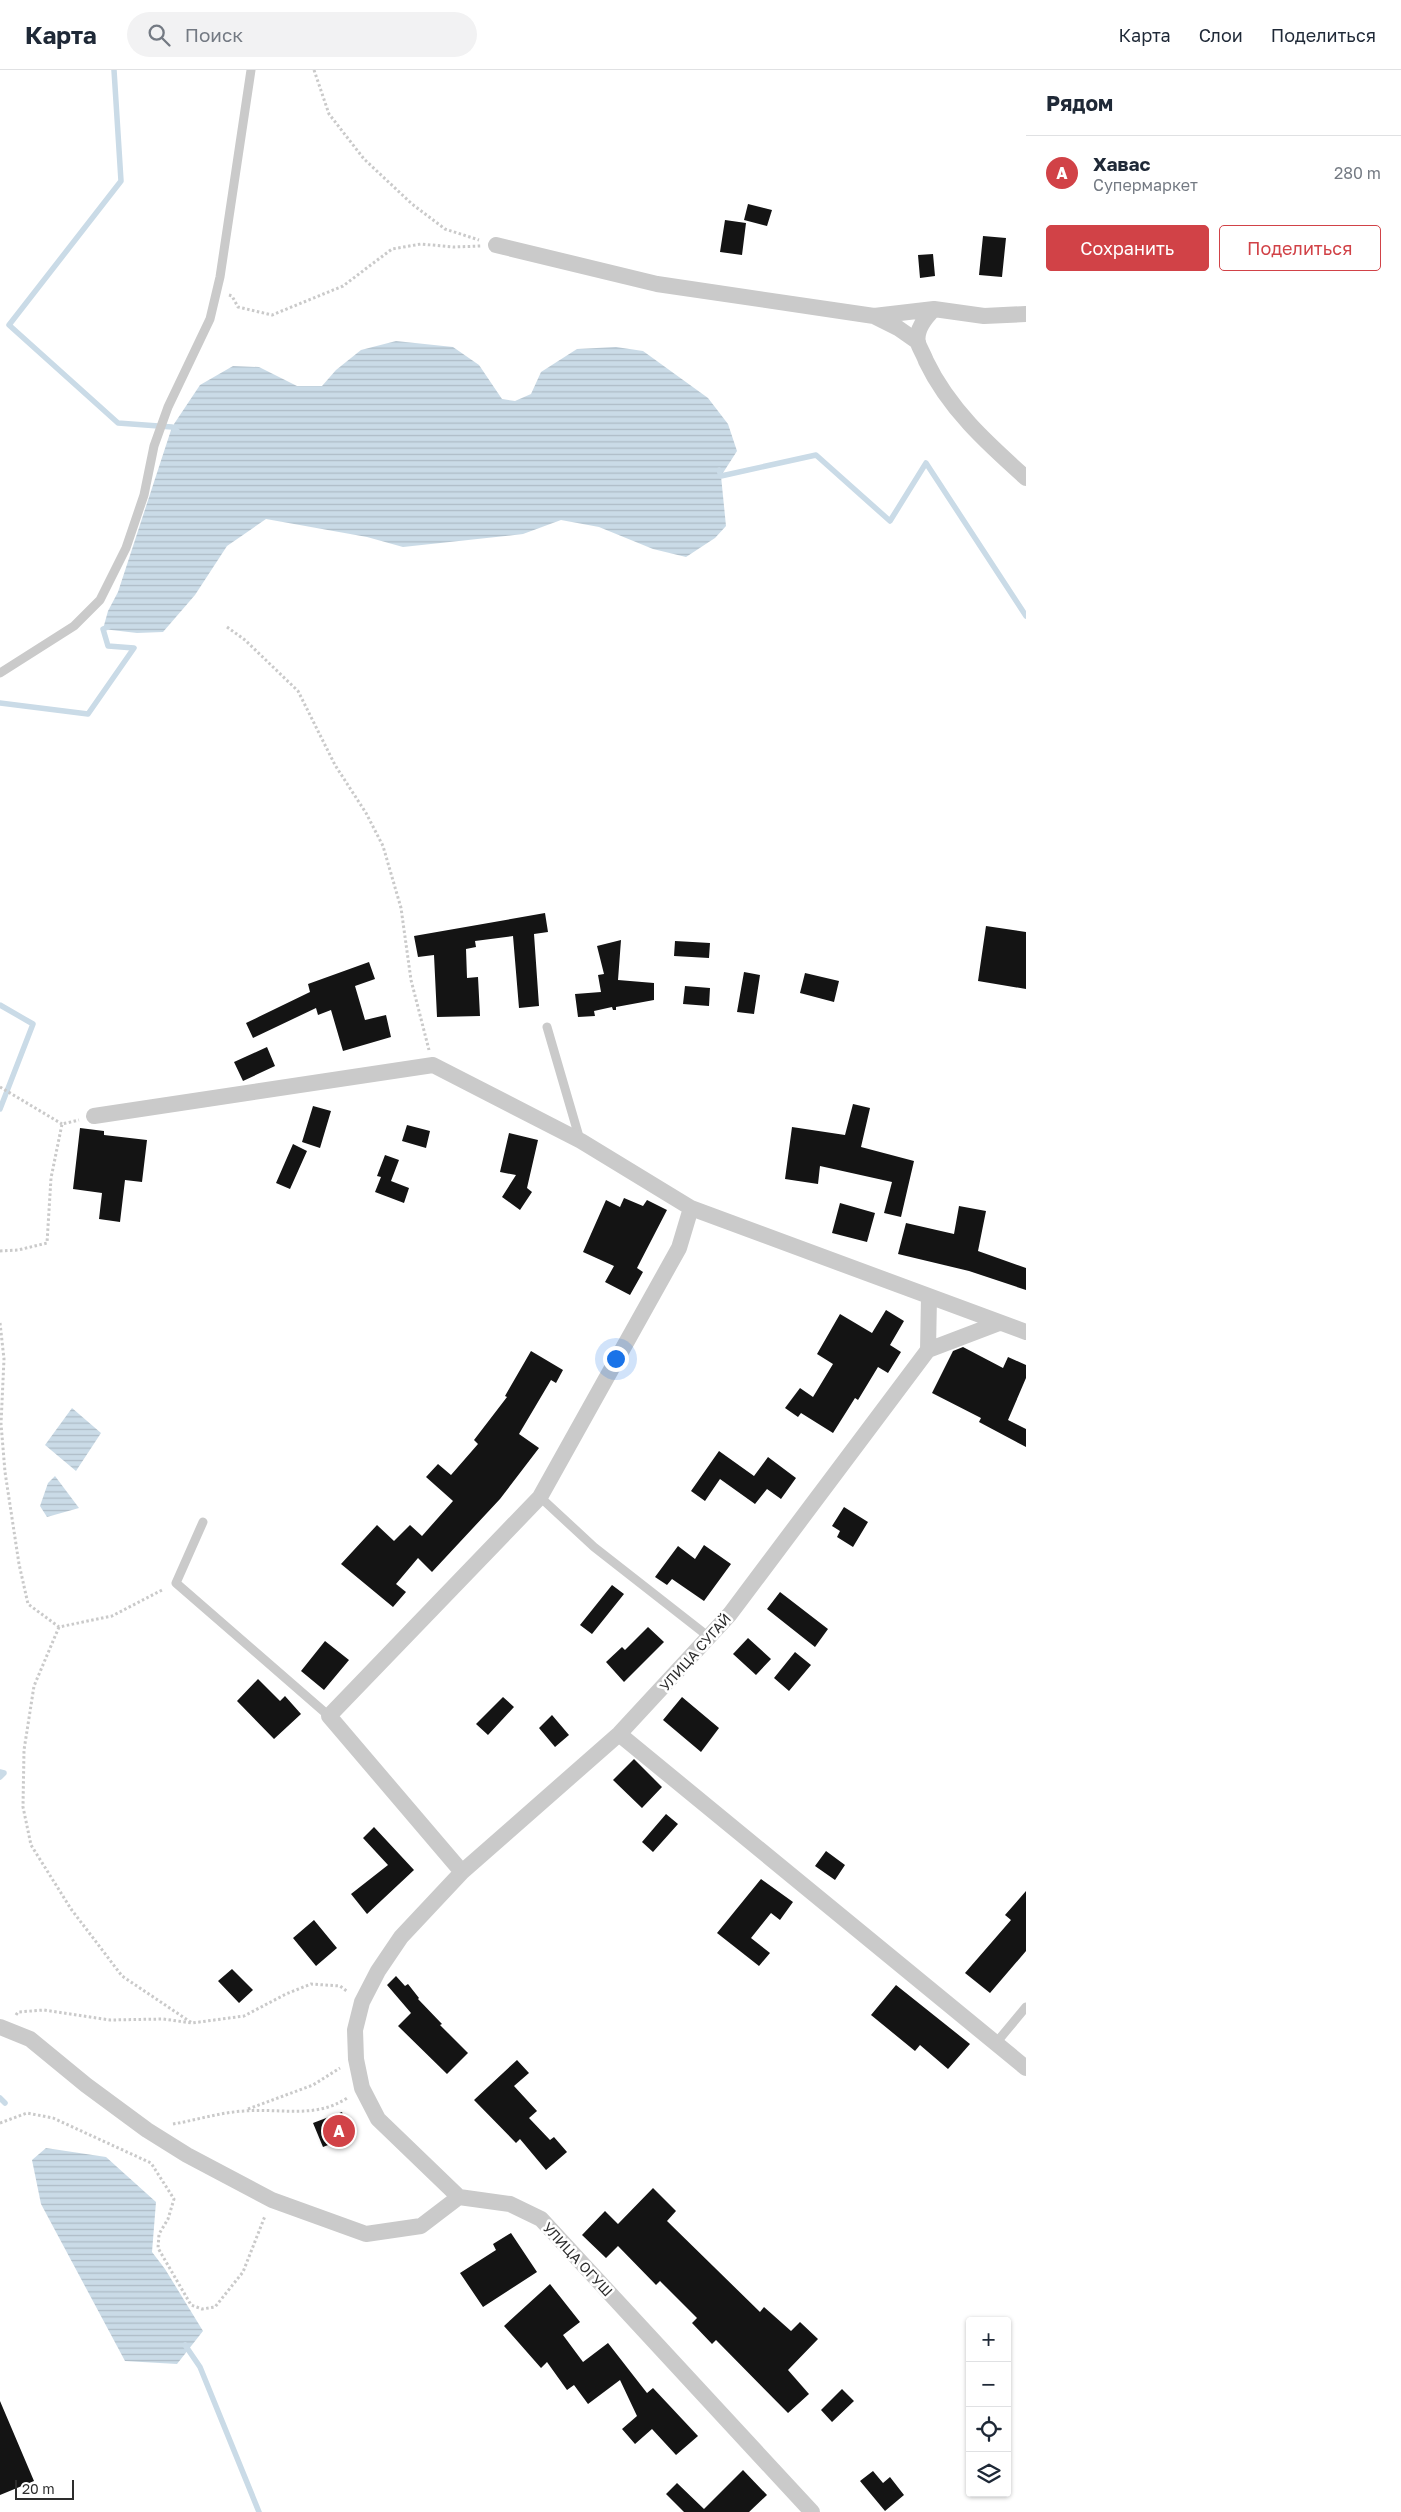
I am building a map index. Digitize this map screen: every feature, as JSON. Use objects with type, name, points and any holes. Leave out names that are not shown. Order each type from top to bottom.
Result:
[{"type":"street","points":[[496,245],[657,284],[874,316],[934,309],[984,316],[1026,314]]},
{"type":"street","points":[[918,342],[920,328],[925,317],[934,309]]},
{"type":"street","points":[[874,316],[898,328],[918,342],[935,379],[954,408],[984,440],[1026,478]]},
{"type":"street","points":[[94,1116],[432,1065],[580,1141],[691,1208],[1026,1332]]},
{"type":"street","points":[[462,1872],[329,1716],[540,1497],[679,1248],[691,1208]]},
{"type":"street","points":[[929,1297],[928,1350],[999,1323]]},
{"type":"street","name":"УЛИЦА СУГАЙ","points":[[362,2002],[378,1971],[401,1937],[462,1872],[620,1734],[730,1614],[928,1350]]},
{"type":"street","points":[[620,1734],[1026,2068]]},
{"type":"street","points":[[2,2028],[30,2040],[86,2085],[147,2130],[187,2155],[272,2200],[366,2234],[421,2226],[459,2197],[378,2119],[362,2088],[356,2059],[356,2030],[362,2002]]},
{"type":"street","name":"УЛИЦА ОГУШ","points":[[459,2197],[510,2204],[541,2219],[805,2509]]},
{"type":"lane","points":[[0,673],[74,626],[100,600],[126,548],[144,495],[154,446],[168,407],[210,319],[217,290],[251,70]]},
{"type":"lane","points":[[547,1027],[580,1141]]},
{"type":"lane","points":[[540,1497],[594,1547],[709,1637]]},
{"type":"lane","points":[[203,1522],[176,1583],[329,1716]]},
{"type":"lane","points":[[996,2043],[1026,2007]]},
{"type":"path","points":[[314,70],[329,114],[364,159],[412,204],[445,229],[496,245]]},
{"type":"path","points":[[217,290],[232,296],[238,307],[272,315],[343,286],[392,249],[421,244],[454,247],[496,245]]},
{"type":"path","points":[[227,627],[245,640],[298,691],[335,766],[366,813],[383,846],[401,908],[411,980],[432,1065]]},
{"type":"path","points":[[0,1087],[62,1124],[94,1116]]},
{"type":"path","points":[[0,1251],[18,1250],[47,1243],[50,1224],[51,1178],[62,1124]]},
{"type":"path","points":[[0,1323],[4,1359],[1,1424],[5,1472],[19,1564],[28,1604],[59,1628]]},
{"type":"path","points":[[59,1628],[112,1616],[176,1583]]},
{"type":"path","points":[[59,1628],[34,1686],[24,1750],[22,1807],[31,1845],[70,1909],[122,1976],[192,2023]]},
{"type":"path","points":[[2,2028],[18,2012],[44,2010],[110,2020],[163,2019],[192,2023],[244,2016],[286,1994],[311,1984],[340,1986],[362,2002]]},
{"type":"path","points":[[147,2130],[245,2111],[313,2085],[356,2059]]},
{"type":"path","points":[[245,2111],[300,2113],[339,2104],[362,2088]]},
{"type":"path","points":[[0,2122],[27,2113],[53,2118],[152,2163],[174,2199],[168,2219],[159,2234],[158,2248],[191,2305],[202,2309],[215,2307],[243,2272],[272,2200]]},
{"type":"water","points":[[396,341],[453,347],[479,365],[502,399],[515,401],[531,394],[541,372],[577,349],[616,347],[643,351],[708,398],[728,424],[737,451],[721,476],[726,526],[715,538],[686,557],[653,549],[599,527],[561,520],[523,534],[403,547],[367,537],[266,519],[227,546],[195,595],[163,632],[137,633],[103,629],[108,611],[118,592],[172,427],[200,385],[233,366],[259,367],[297,386],[322,386],[336,370],[361,350]]},
{"type":"water","points":[[72,1408],[101,1433],[76,1471],[45,1445]]},
{"type":"water","points":[[55,1476],[79,1508],[47,1517],[40,1506],[48,1483]]},
{"type":"water","points":[[46,2148],[106,2157],[156,2202],[152,2252],[165,2269],[203,2331],[177,2364],[125,2361],[41,2204],[32,2160]]},
{"type":"building","points":[[748,204],[772,210],[767,226],[744,220]]},
{"type":"building","points":[[725,220],[746,223],[742,255],[720,252]]},
{"type":"building","points":[[983,236],[1006,238],[1002,277],[979,275]]},
{"type":"building","points":[[933,254],[935,276],[920,278],[918,255]]},
{"type":"building","points":[[545,913],[548,932],[534,934],[539,1006],[519,1008],[513,936],[475,941],[476,947],[466,949],[467,978],[478,977],[480,1016],[437,1017],[434,955],[418,957],[414,936]]},
{"type":"building","points":[[986,926],[1026,932],[1026,989],[978,981]]},
{"type":"building","points":[[621,940],[618,980],[654,983],[654,1000],[616,1007],[616,1010],[613,1010],[612,1007],[594,1011],[595,1016],[578,1017],[575,994],[601,992],[598,975],[604,974],[597,946]]},
{"type":"building","points":[[675,941],[710,943],[709,958],[674,956]]},
{"type":"building","points":[[369,962],[375,979],[355,986],[365,1020],[386,1015],[391,1037],[343,1051],[331,1010],[318,1015],[316,1008],[253,1038],[246,1023],[310,992],[308,984]]},
{"type":"building","points":[[744,972],[760,975],[754,1014],[737,1012]]},
{"type":"building","points":[[805,973],[839,981],[834,1002],[800,993]]},
{"type":"building","points":[[685,986],[710,988],[709,1006],[683,1004]]},
{"type":"building","points":[[267,1047],[275,1066],[243,1081],[234,1062]]},
{"type":"building","points":[[853,1104],[870,1108],[861,1147],[914,1161],[901,1217],[884,1213],[892,1182],[820,1166],[818,1184],[785,1179],[792,1127],[845,1135]]},
{"type":"building","points":[[313,1106],[331,1111],[320,1148],[302,1142]]},
{"type":"building","points":[[407,1125],[430,1131],[426,1148],[402,1141]]},
{"type":"building","points":[[80,1128],[104,1131],[104,1135],[147,1140],[142,1182],[125,1180],[120,1222],[99,1219],[102,1193],[73,1189]]},
{"type":"building","points":[[509,1133],[538,1140],[527,1188],[532,1192],[520,1210],[502,1197],[516,1175],[500,1172]]},
{"type":"building","points":[[293,1144],[307,1151],[290,1189],[276,1183]]},
{"type":"building","points":[[385,1155],[399,1160],[391,1181],[409,1188],[404,1203],[375,1192],[381,1177],[377,1176]]},
{"type":"building","points":[[624,1198],[643,1206],[647,1200],[667,1210],[637,1268],[643,1272],[630,1295],[605,1282],[614,1266],[583,1252],[606,1200],[620,1207]]},
{"type":"building","points":[[840,1203],[875,1213],[867,1242],[832,1233]]},
{"type":"building","points":[[959,1206],[986,1211],[978,1251],[1026,1268],[1026,1290],[969,1271],[898,1254],[906,1223],[954,1234]]},
{"type":"building","points":[[886,1310],[904,1321],[890,1345],[901,1352],[888,1373],[878,1367],[858,1400],[855,1398],[833,1433],[801,1413],[798,1417],[785,1408],[800,1388],[813,1397],[833,1364],[817,1354],[840,1314],[872,1333]]},
{"type":"building","points":[[963,1347],[1003,1368],[1008,1357],[1026,1365],[1026,1378],[1008,1420],[1026,1429],[1026,1447],[979,1422],[981,1418],[932,1393],[953,1351]]},
{"type":"building","points":[[531,1351],[563,1370],[556,1383],[551,1380],[519,1434],[539,1448],[500,1499],[432,1572],[418,1558],[396,1584],[406,1592],[393,1607],[341,1564],[377,1525],[394,1541],[410,1525],[422,1536],[453,1501],[426,1477],[438,1464],[451,1475],[478,1444],[474,1440],[507,1397],[505,1396]]},
{"type":"building","points":[[719,1451],[754,1476],[768,1457],[796,1478],[781,1499],[767,1489],[755,1504],[720,1479],[705,1501],[691,1491]]},
{"type":"building","points":[[844,1507],[868,1522],[853,1547],[837,1537],[840,1531],[832,1526]]},
{"type":"building","points":[[704,1545],[731,1564],[704,1601],[672,1579],[667,1585],[655,1577],[678,1546],[695,1559]]},
{"type":"building","points":[[612,1585],[624,1594],[592,1634],[580,1625]]},
{"type":"building","points":[[780,1592],[828,1629],[815,1647],[767,1609]]},
{"type":"building","points":[[648,1627],[664,1642],[624,1682],[606,1662],[622,1647],[625,1650]]},
{"type":"building","points":[[748,1638],[771,1659],[756,1675],[733,1654]]},
{"type":"building","points":[[325,1641],[349,1660],[324,1690],[301,1671]]},
{"type":"building","points":[[795,1652],[811,1665],[789,1691],[774,1678]]},
{"type":"building","points":[[258,1679],[280,1701],[285,1696],[301,1714],[274,1739],[237,1701]]},
{"type":"building","points":[[503,1697],[514,1707],[488,1735],[476,1724]]},
{"type":"building","points":[[682,1697],[719,1728],[701,1752],[663,1720]]},
{"type":"building","points":[[552,1715],[569,1735],[555,1747],[539,1728]]},
{"type":"building","points":[[634,1759],[662,1787],[642,1808],[613,1780]]},
{"type":"building","points":[[666,1814],[678,1824],[653,1852],[642,1842]]},
{"type":"building","points":[[374,1827],[414,1870],[367,1914],[351,1894],[388,1865],[363,1838]]},
{"type":"building","points":[[826,1851],[845,1865],[835,1880],[815,1866]]},
{"type":"building","points":[[761,1879],[793,1902],[780,1920],[771,1913],[751,1938],[770,1953],[759,1966],[717,1933]]},
{"type":"building","points":[[1026,1891],[1026,1951],[990,1993],[965,1973],[1011,1920],[1005,1915]]},
{"type":"building","points":[[314,1920],[337,1948],[316,1966],[293,1938]]},
{"type":"building","points":[[232,1969],[253,1990],[239,2003],[218,1981]]},
{"type":"building","points":[[396,1976],[405,1986],[408,1984],[418,1999],[442,2024],[440,2025],[468,2053],[447,2074],[398,2026],[411,2013],[387,1985]]},
{"type":"building","points":[[896,1985],[970,2044],[948,2069],[920,2045],[915,2051],[871,2015]]},
{"type":"building","points":[[517,2060],[529,2073],[514,2086],[537,2111],[529,2118],[550,2140],[554,2137],[567,2152],[546,2170],[520,2139],[516,2143],[474,2100]]},
{"type":"building","points":[[342,2112],[351,2136],[323,2147],[313,2123]]},
{"type":"building","points":[[653,2188],[676,2211],[667,2221],[760,2312],[764,2307],[791,2331],[800,2322],[818,2339],[788,2370],[809,2394],[788,2413],[716,2340],[712,2344],[692,2323],[697,2318],[660,2281],[656,2285],[618,2246],[606,2258],[582,2235],[605,2211],[618,2224]]},
{"type":"building","points":[[511,2233],[537,2272],[483,2307],[460,2273],[496,2250],[493,2244]]},
{"type":"building","points":[[550,2284],[580,2322],[563,2335],[583,2362],[608,2343],[647,2393],[653,2388],[698,2436],[676,2455],[652,2429],[635,2444],[622,2429],[637,2416],[620,2380],[588,2404],[574,2385],[567,2390],[547,2362],[541,2368],[504,2326]]},
{"type":"building","points":[[842,2389],[854,2401],[832,2422],[821,2410]]},
{"type":"building","points":[[0,2401],[34,2481],[0,2495]]},
{"type":"building","points":[[743,2470],[767,2495],[749,2512],[684,2512],[666,2494],[677,2483],[704,2509]]},
{"type":"building","points":[[873,2471],[883,2483],[890,2477],[904,2495],[885,2511],[860,2481]]},
{"type":"waterway","points":[[114,70],[121,181],[9,325],[118,423],[172,427],[177,431]]},
{"type":"waterway","points":[[719,470],[721,476],[816,455],[890,521],[926,463],[1026,616]]},
{"type":"waterway","points":[[0,703],[88,714],[134,648],[108,646],[103,629],[108,627]]},
{"type":"waterway","points":[[0,1005],[33,1024],[0,1109]]},
{"type":"waterway","points":[[0,1772],[4,1773],[0,1777]]},
{"type":"waterway","points":[[0,2098],[5,2103]]},
{"type":"waterway","points":[[185,2345],[200,2367],[259,2512]]},
{"type":"place","name":"Хавас","points":[[339,2131]]}]
